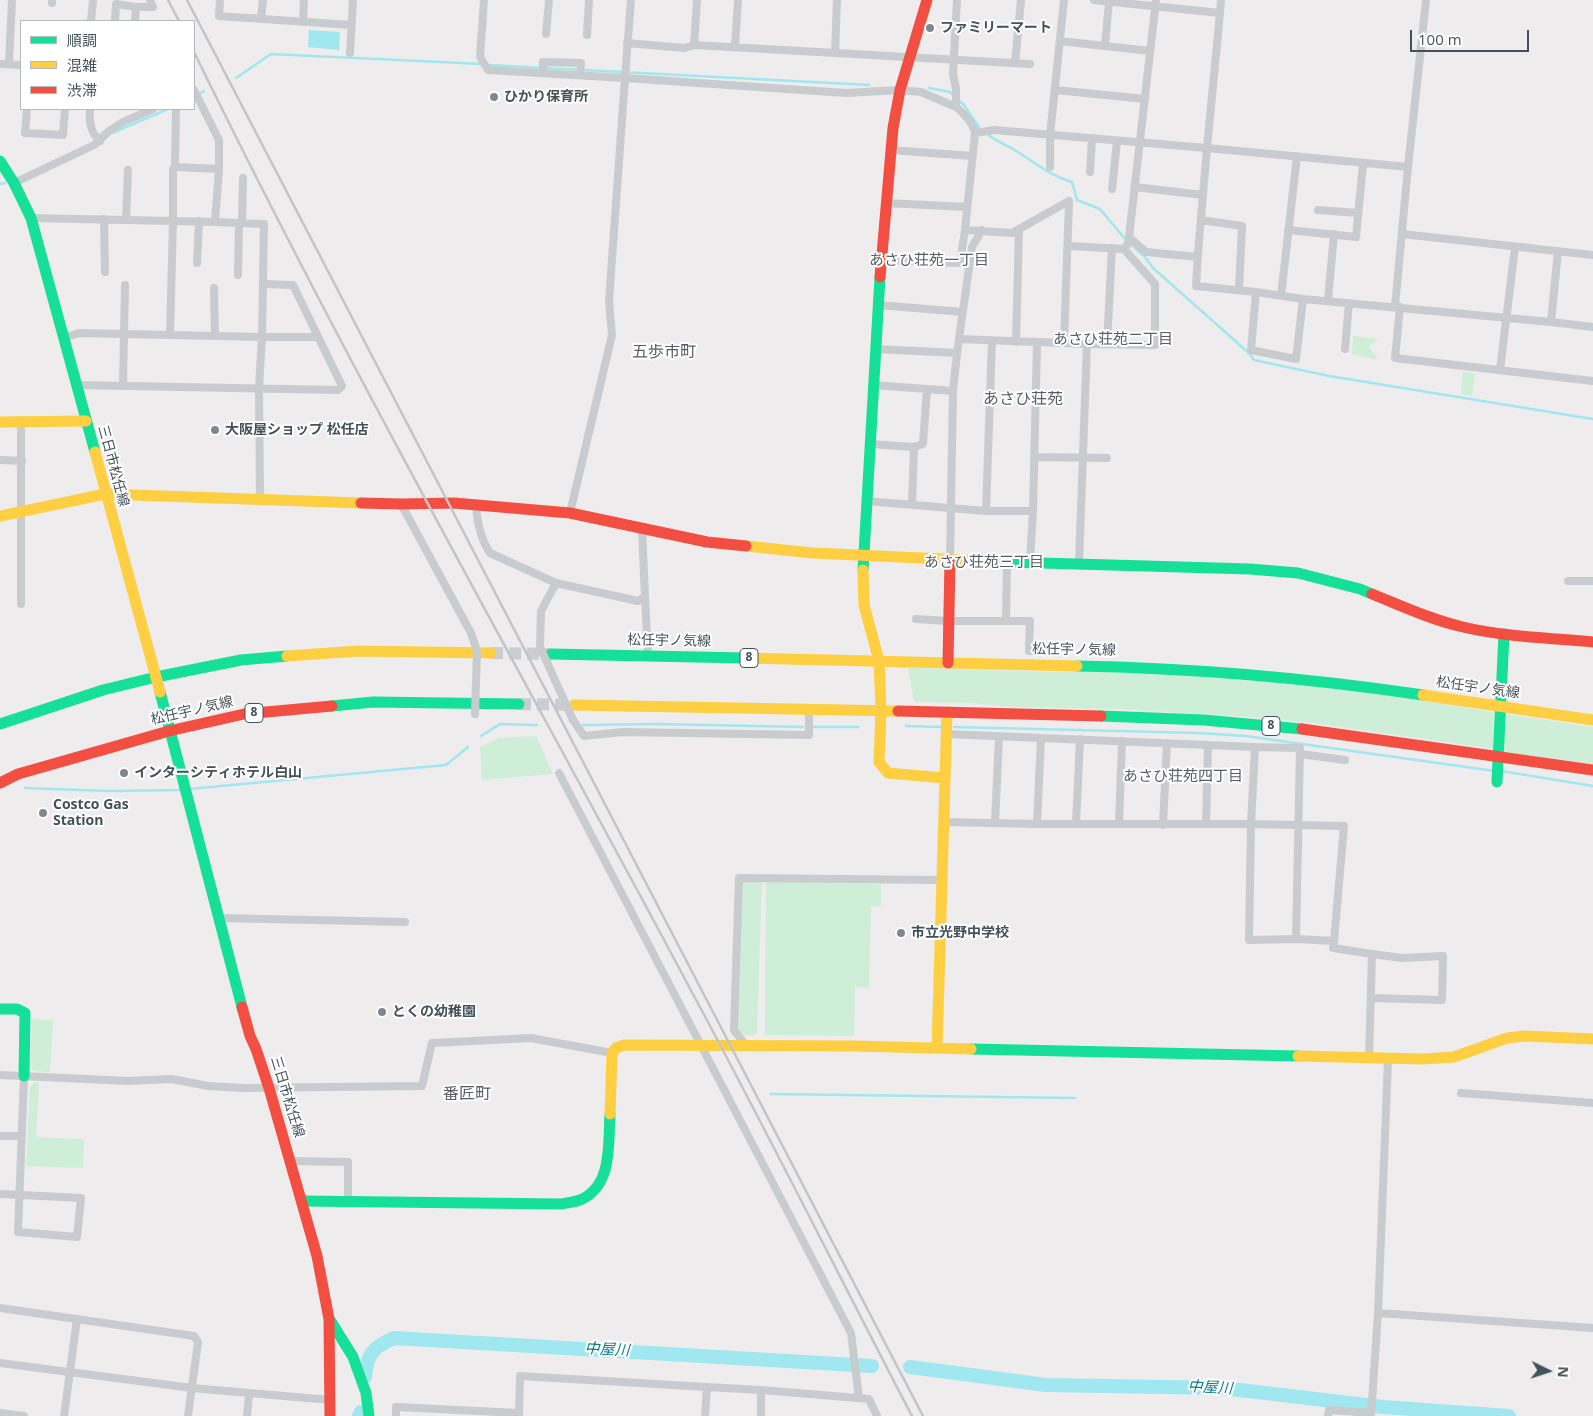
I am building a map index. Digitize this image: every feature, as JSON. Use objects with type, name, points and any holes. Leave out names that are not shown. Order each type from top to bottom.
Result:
[{"type":"street","points":[[9,64],[12,0]]},
{"type":"street","points":[[91,20],[92,0]]},
{"type":"street","points":[[115,20],[116,4],[153,7],[150,0]]},
{"type":"street","points":[[220,0],[218,16],[351,26]]},
{"type":"street","points":[[261,19],[263,0]]},
{"type":"street","points":[[303,22],[304,0]]},
{"type":"street","points":[[350,53],[353,0]]},
{"type":"street","points":[[484,0],[480,57],[488,70],[580,76],[625,74],[846,93],[900,90],[921,92],[956,105],[974,128],[981,132],[994,130],[1092,138],[1408,167]]},
{"type":"street","points":[[546,34],[548,0]]},
{"type":"street","points":[[587,35],[589,0]]},
{"type":"street","points":[[570,513],[612,335],[610,301],[631,0]]},
{"type":"street","points":[[694,45],[697,0]]},
{"type":"street","points":[[735,47],[738,0]]},
{"type":"street","points":[[835,53],[836,0]]},
{"type":"street","points":[[927,0],[900,90],[890,150],[869,444],[863,556],[864,605],[878,661],[881,710],[879,762],[888,773],[944,778]]},
{"type":"street","points":[[956,105],[956,89],[953,74],[958,0]]},
{"type":"street","points":[[1015,64],[1021,0]]},
{"type":"street","points":[[1050,167],[1050,135],[1064,0]]},
{"type":"street","points":[[1094,0],[1155,3],[1220,13]]},
{"type":"street","points":[[1221,0],[1196,286],[1303,299],[1593,325]]},
{"type":"street","points":[[1426,0],[1402,234],[1395,358],[1593,381]]},
{"type":"street","points":[[1105,46],[1109,2]]},
{"type":"street","points":[[1125,248],[1131,239],[1155,3]]},
{"type":"street","points":[[135,20],[136,7]]},
{"type":"street","points":[[1060,41],[1150,51]]},
{"type":"street","points":[[628,43],[684,48],[694,45],[1030,64]]},
{"type":"street","points":[[543,73],[543,62],[580,63],[580,76]]},
{"type":"street","points":[[0,64],[20,65]]},
{"type":"street","points":[[1055,90],[1145,100]]},
{"type":"street","points":[[195,92],[219,140],[215,222]]},
{"type":"street","points":[[27,110],[26,133],[63,136],[65,110]]},
{"type":"street","points":[[90,110],[89,122],[94,136],[100,141]]},
{"type":"street","points":[[14,183],[100,141],[109,131],[123,122],[151,110]]},
{"type":"street","points":[[170,335],[176,110]]},
{"type":"street","points":[[881,260],[960,263],[972,156],[981,132]]},
{"type":"street","points":[[1090,172],[1092,138]]},
{"type":"street","points":[[1112,189],[1116,140]]},
{"type":"street","points":[[890,150],[972,156]]},
{"type":"street","points":[[1281,296],[1297,156]]},
{"type":"street","name":"三日市松任線","points":[[0,161],[14,183],[31,218],[156,677],[250,1036],[269,1088],[317,1256],[329,1318],[330,1416]]},
{"type":"street","points":[[1288,230],[1356,236],[1363,164]]},
{"type":"street","points":[[175,167],[219,169]]},
{"type":"street","points":[[126,220],[128,170]]},
{"type":"street","points":[[238,275],[243,178]]},
{"type":"street","points":[[1135,188],[1203,196]]},
{"type":"street","points":[[965,230],[1012,233],[1069,200],[1064,343]]},
{"type":"street","points":[[885,203],[967,207]]},
{"type":"street","points":[[1318,210],[1358,213]]},
{"type":"street","points":[[31,218],[264,224],[259,388],[260,500]]},
{"type":"street","points":[[104,219],[105,272]]},
{"type":"street","points":[[1201,220],[1242,226],[1239,290]]},
{"type":"street","points":[[197,263],[198,222]]},
{"type":"street","points":[[1016,342],[1019,229]]},
{"type":"street","points":[[948,663],[953,391],[972,247],[982,230]]},
{"type":"street","points":[[1328,300],[1334,234]]},
{"type":"street","points":[[1402,234],[1593,255]]},
{"type":"street","points":[[1131,239],[1146,252],[1198,257]]},
{"type":"street","points":[[1068,246],[1125,248]]},
{"type":"street","points":[[1500,370],[1516,247]]},
{"type":"street","points":[[1107,344],[1112,248]]},
{"type":"street","points":[[960,339],[1037,343],[1155,345],[1155,284],[1125,248]]},
{"type":"street","points":[[1551,322],[1558,252]]},
{"type":"street","points":[[76,385],[338,390],[342,386],[293,285],[263,284]]},
{"type":"street","points":[[123,385],[125,285]]},
{"type":"street","points":[[214,288],[214,336]]},
{"type":"street","points":[[1256,292],[1252,350],[1296,359],[1303,299]]},
{"type":"street","points":[[1345,348],[1349,303]]},
{"type":"street","points":[[878,305],[963,312]]},
{"type":"street","points":[[64,338],[79,333],[318,338]]},
{"type":"street","points":[[986,511],[992,340]]},
{"type":"street","points":[[1030,562],[1037,343]]},
{"type":"street","points":[[1079,563],[1087,344]]},
{"type":"street","points":[[875,349],[957,353]]},
{"type":"street","points":[[873,385],[953,391]]},
{"type":"street","points":[[869,444],[914,447],[923,444],[927,389]]},
{"type":"street","points":[[0,422],[86,421]]},
{"type":"street","points":[[21,422],[21,604]]},
{"type":"street","points":[[912,504],[914,447]]},
{"type":"street","points":[[1034,457],[1107,458]]},
{"type":"street","points":[[0,460],[22,461]]},
{"type":"street","points":[[0,516],[105,494],[401,504],[449,502],[476,504],[570,513],[707,542],[814,554],[1250,569],[1298,573],[1360,589],[1420,613],[1462,627],[1504,634],[1593,642]]},
{"type":"street","points":[[866,501],[986,511],[1033,511]]},
{"type":"street","points":[[401,504],[471,633],[477,651],[475,714]]},
{"type":"street","points":[[476,504],[477,519],[483,543],[490,552],[556,583],[638,602],[645,596]]},
{"type":"street","points":[[642,528],[648,655]]},
{"type":"street","points":[[1006,621],[1007,561]]},
{"type":"street","points":[[1568,581],[1593,581]]},
{"type":"street","points":[[556,583],[541,611],[540,648],[573,720],[584,736],[622,732],[809,735],[809,708]]},
{"type":"street","points":[[916,619],[1030,622],[1029,651],[1037,651]]},
{"type":"street","points":[[1497,770],[1504,634]]},
{"type":"street","points":[[0,724],[103,690],[241,660],[358,651],[491,653]]},
{"type":"street","name":"松任宇ノ気線","points":[[551,654],[1138,667],[1213,671],[1352,685],[1593,720]]},
{"type":"street","name":"松任宇ノ気線","points":[[0,783],[18,774],[169,731],[244,714],[373,702],[519,704]]},
{"type":"street","name":"8","points":[[574,705],[809,708],[1136,717],[1261,725],[1370,738],[1497,770],[1593,770]]},
{"type":"street","points":[[937,1048],[947,712]]},
{"type":"street","points":[[946,734],[1300,748],[1296,939]]},
{"type":"street","points":[[995,824],[999,737]]},
{"type":"street","points":[[1037,824],[1041,738]]},
{"type":"street","points":[[1076,824],[1080,739]]},
{"type":"street","points":[[1119,824],[1122,741]]},
{"type":"street","points":[[1163,825],[1168,744]]},
{"type":"street","points":[[1206,824],[1208,745]]},
{"type":"street","points":[[1255,747],[1248,940],[1296,939],[1334,941]]},
{"type":"street","points":[[1300,754],[1345,760]]},
{"type":"street","points":[[559,773],[851,1333],[859,1398]]},
{"type":"street","points":[[944,822],[1344,826],[1333,948],[1402,958],[1442,956],[1442,1000],[1371,998]]},
{"type":"street","points":[[746,1046],[734,1030],[739,878],[941,880]]},
{"type":"street","points":[[219,918],[405,922]]},
{"type":"street","points":[[1369,1058],[1372,954]]},
{"type":"street","points":[[0,1009],[18,1009],[25,1013],[24,1076],[21,1136],[19,1194],[18,1232],[77,1237],[81,1198],[19,1194],[0,1194]]},
{"type":"street","points":[[302,1201],[561,1204],[580,1200],[596,1189],[605,1173],[608,1152],[612,1053],[616,1048],[624,1045],[937,1048],[1423,1060],[1454,1057],[1507,1038],[1524,1036],[1593,1039]]},
{"type":"street","points":[[0,1075],[128,1081],[172,1079],[208,1086],[269,1088],[422,1086],[432,1043],[531,1038],[612,1053]]},
{"type":"street","points":[[1328,1416],[1329,1410],[1371,1410],[1378,1313],[1388,1058]]},
{"type":"street","points":[[1461,1093],[1593,1103]]},
{"type":"street","points":[[0,1136],[21,1136]]},
{"type":"street","points":[[290,1161],[348,1162],[348,1202]]},
{"type":"street","points":[[0,1308],[194,1336],[198,1342],[188,1416]]},
{"type":"street","points":[[1378,1313],[1593,1328]]},
{"type":"street","points":[[329,1318],[353,1357],[366,1393],[369,1416]]},
{"type":"street","points":[[64,1416],[77,1320]]},
{"type":"street","points":[[0,1363],[192,1388],[330,1400]]},
{"type":"street","points":[[396,1416],[396,1407],[519,1414],[520,1376],[760,1390],[869,1399],[877,1416]]},
{"type":"street","points":[[705,1416],[707,1387]]},
{"type":"street","points":[[760,1390],[760,1416]]},
{"type":"street","points":[[247,1416],[249,1394]]},
{"type":"street","points":[[0,1413],[24,1416]]},
{"type":"green space","points":[[1353,336],[1379,339],[1369,346],[1378,360],[1352,354]]},
{"type":"green space","points":[[1463,372],[1475,373],[1472,396],[1461,394]]},
{"type":"green space","points":[[908,668],[1062,672],[1097,670],[1211,677],[1367,692],[1494,712],[1493,749],[1304,722],[1238,716],[1115,709],[1008,707],[972,703],[914,702]]},
{"type":"green space","points":[[1505,714],[1593,727],[1593,764],[1504,752]]},
{"type":"green space","points":[[536,736],[553,774],[482,780],[480,747],[499,738]]},
{"type":"green space","points":[[743,880],[762,881],[757,1034],[740,1036],[737,1027],[741,884]]},
{"type":"green space","points":[[766,882],[881,884],[881,906],[871,907],[869,988],[855,987],[854,1036],[765,1035]]},
{"type":"green space","points":[[32,1019],[53,1020],[50,1072],[34,1071],[30,1068]]},
{"type":"green space","points":[[35,1082],[39,1083],[36,1137],[84,1139],[83,1168],[26,1166],[30,1087]]},
{"type":"water","points":[[309,30],[340,32],[339,50],[308,47]]},
{"type":"waterway","points":[[236,78],[271,54],[482,64]]},
{"type":"waterway","points":[[488,65],[869,85]]},
{"type":"waterway","points":[[929,88],[950,92],[953,95]]},
{"type":"waterway","points":[[197,95],[204,91]]},
{"type":"waterway","points":[[957,99],[964,105],[981,130]]},
{"type":"waterway","points":[[112,133],[166,110]]},
{"type":"waterway","points":[[986,133],[1048,172],[1072,182],[1077,200],[1100,209],[1153,268],[1250,354],[1254,360],[1329,376],[1593,419]]},
{"type":"waterway","points":[[0,184],[5,183]]},
{"type":"waterway","points":[[481,736],[500,724],[537,725]]},
{"type":"waterway","points":[[583,725],[657,724],[803,727]]},
{"type":"waterway","points":[[906,726],[941,727]]},
{"type":"waterway","points":[[812,727],[858,727]]},
{"type":"waterway","points":[[954,727],[1199,733],[1245,736],[1495,771]]},
{"type":"waterway","points":[[189,789],[446,765],[468,747]]},
{"type":"waterway","points":[[1501,771],[1593,786]]},
{"type":"waterway","points":[[25,788],[108,791],[183,790]]},
{"type":"waterway","points":[[771,1094],[1075,1098]]},
{"type":"waterway","name":"中屋川","points":[[365,1377],[367,1362],[372,1352],[394,1338],[872,1366]]},
{"type":"waterway","name":"中屋川","points":[[910,1367],[1046,1385],[1223,1388],[1383,1407],[1509,1416]]},
{"type":"waterway","name":"中屋川","points":[[359,1416],[361,1412]]},
{"type":"tunnel","points":[[491,653],[551,654]]},
{"type":"tunnel","points":[[519,704],[574,705]]},
{"type":"railway","points":[[168,0],[178,20]]},
{"type":"railway","points":[[187,0],[923,1416]]},
{"type":"railway","points":[[195,54],[314,290],[722,1048],[912,1416]]},
{"type":"traffic: fast","points":[[0,161],[14,183],[31,218],[95,452]]},
{"type":"traffic: fast","points":[[863,570],[880,277]]},
{"type":"traffic: fast","points":[[1007,562],[1250,569],[1298,573],[1360,589],[1372,594]]},
{"type":"traffic: fast","points":[[1497,782],[1504,634]]},
{"type":"traffic: fast","points":[[551,654],[745,658]]},
{"type":"traffic: fast","points":[[0,724],[103,690],[156,677],[241,660],[287,656]]},
{"type":"traffic: fast","points":[[1077,666],[1251,675],[1423,695]]},
{"type":"traffic: fast","points":[[160,692],[242,1007]]},
{"type":"traffic: fast","points":[[332,706],[373,702],[519,704]]},
{"type":"traffic: fast","points":[[1101,716],[1204,720],[1302,729]]},
{"type":"traffic: fast","points":[[0,1009],[17,1009],[25,1013],[24,1076]]},
{"type":"traffic: fast","points":[[971,1049],[1298,1056]]},
{"type":"traffic: fast","points":[[302,1201],[561,1204],[578,1201],[591,1194],[603,1175],[607,1163],[610,1114]]},
{"type":"traffic: fast","points":[[330,1320],[353,1357],[366,1393],[369,1416]]},
{"type":"traffic: slow","points":[[0,422],[86,421]]},
{"type":"traffic: slow","points":[[95,452],[160,692]]},
{"type":"traffic: slow","points":[[0,516],[105,494],[361,503]]},
{"type":"traffic: slow","points":[[746,546],[813,553],[1007,562]]},
{"type":"traffic: slow","points":[[863,570],[864,605],[879,661],[881,710],[879,762],[888,773],[944,778]]},
{"type":"traffic: slow","points":[[287,656],[358,651],[491,653]]},
{"type":"traffic: slow","points":[[745,658],[1077,666]]},
{"type":"traffic: slow","points":[[1423,695],[1593,720]]},
{"type":"traffic: slow","points":[[574,705],[898,711]]},
{"type":"traffic: slow","points":[[937,1048],[947,712]]},
{"type":"traffic: slow","points":[[1298,1056],[1423,1059],[1454,1057],[1507,1038],[1524,1036],[1593,1039]]},
{"type":"traffic: slow","points":[[610,1114],[612,1053],[616,1048],[624,1045],[854,1046],[971,1049]]},
{"type":"traffic: jam","points":[[880,277],[893,128],[900,90],[927,0]]},
{"type":"traffic: jam","points":[[361,503],[454,503],[570,513],[707,542],[746,546]]},
{"type":"traffic: jam","points":[[948,663],[950,560]]},
{"type":"traffic: jam","points":[[1372,594],[1428,617],[1463,627],[1511,635],[1593,642]]},
{"type":"traffic: jam","points":[[0,783],[18,774],[169,731],[244,714],[332,706]]},
{"type":"traffic: jam","points":[[898,711],[1101,716]]},
{"type":"traffic: jam","points":[[1302,729],[1593,770]]},
{"type":"traffic: jam","points":[[242,1007],[250,1036],[269,1088],[317,1256],[329,1319],[330,1416]]},
{"type":"place","name":"ファミリーマート","points":[[930,28]]},
{"type":"place","name":"ひかり保育所","points":[[494,97]]},
{"type":"place","name":"大阪屋ショップ 松任店","points":[[215,430]]},
{"type":"place","name":"インターシティホテル白山","points":[[124,773]]},
{"type":"place","name":"Costco Gas Station","points":[[43,813]]},
{"type":"place","name":"市立光野中学校","points":[[901,933]]},
{"type":"place","name":"とくの幼稚園","points":[[382,1012]]},
{"type":"district","name":"あさひ荘苑一丁目","points":[[929,261]]},
{"type":"district","name":"あさひ荘苑二丁目","points":[[1113,340]]},
{"type":"district","name":"五歩市町","points":[[664,352]]},
{"type":"district","name":"あさひ荘苑","points":[[1023,399]]},
{"type":"district","name":"あさひ荘苑三丁目","points":[[984,563]]},
{"type":"district","name":"あさひ荘苑四丁目","points":[[1183,777]]},
{"type":"district","name":"番匠町","points":[[467,1094]]}]
